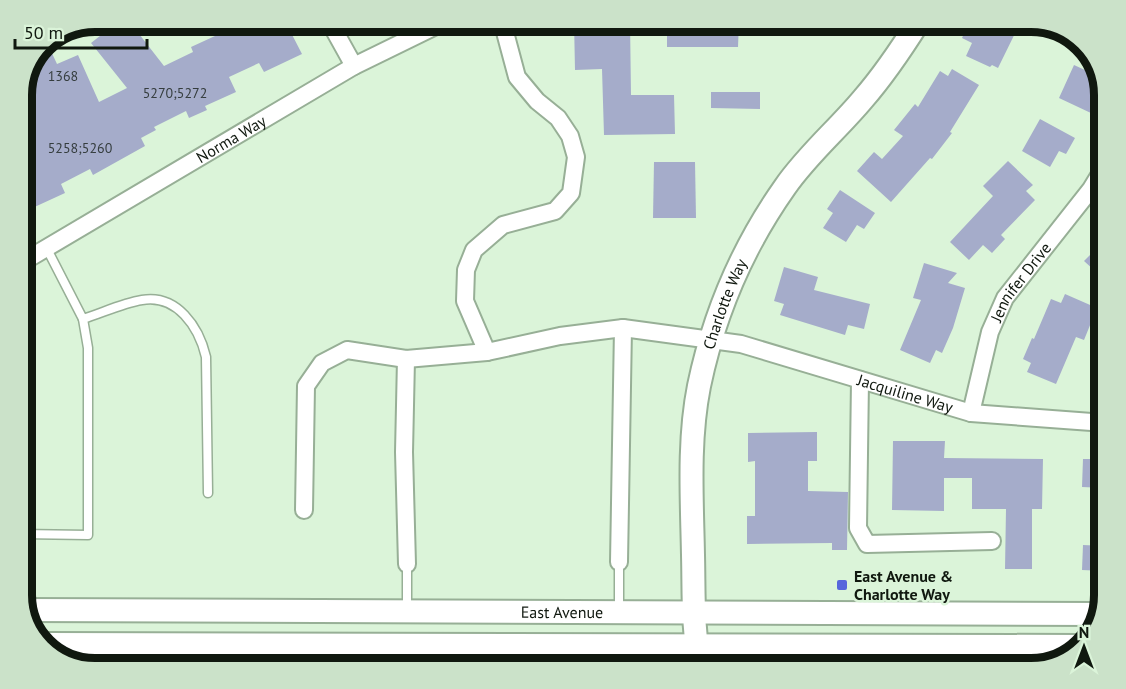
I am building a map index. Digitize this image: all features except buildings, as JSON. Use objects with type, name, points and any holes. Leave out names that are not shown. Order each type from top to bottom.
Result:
[{"type":"main road","name":"Charlotte Way","points":[[699,658],[696,646],[692,524],[693,441],[699,388],[720,308],[738,263],[760,223],[786,185],[805,161],[862,100],[888,68],[911,32]]},
{"type":"main road","name":"East Avenue","points":[[34,610],[1091,615]]},
{"type":"main road","name":"East Avenue","points":[[63,649],[696,646],[722,644],[1054,646]]},
{"type":"main road","name":"Charlotte Way","points":[[691,658],[696,646]]},
{"type":"street","points":[[335,32],[354,66]]},
{"type":"street","name":"Norma Way","points":[[32,257],[354,66],[424,32]]},
{"type":"street","points":[[487,352],[465,301],[466,270],[474,250],[503,225],[555,211],[571,193],[576,157],[570,136],[558,118],[537,101],[517,77],[505,32]]},
{"type":"street","name":"Jennifer Drive","points":[[970,413],[990,332],[1005,298],[1094,184]]},
{"type":"street","points":[[619,562],[622,328]]},
{"type":"street","name":"Jacquiline Way","points":[[304,510],[306,386],[322,363],[347,350],[406,359],[487,352],[560,336],[622,328],[710,342],[741,344],[970,413],[1094,422]]},
{"type":"street","points":[[406,359],[404,452],[407,564]]},
{"type":"street","points":[[860,380],[858,528],[867,544],[992,541]]},
{"type":"lane","points":[[32,534],[88,535],[88,348],[83,319],[47,249]]},
{"type":"lane","points":[[83,319],[142,300],[160,300],[178,310],[194,325],[202,341],[206,357],[208,493]]},
{"type":"lane","points":[[619,562],[619,614]]},
{"type":"lane","points":[[407,564],[407,612]]},
{"type":"place","name":"East Avenue & Charlotte Way","points":[[842,585]]}]
